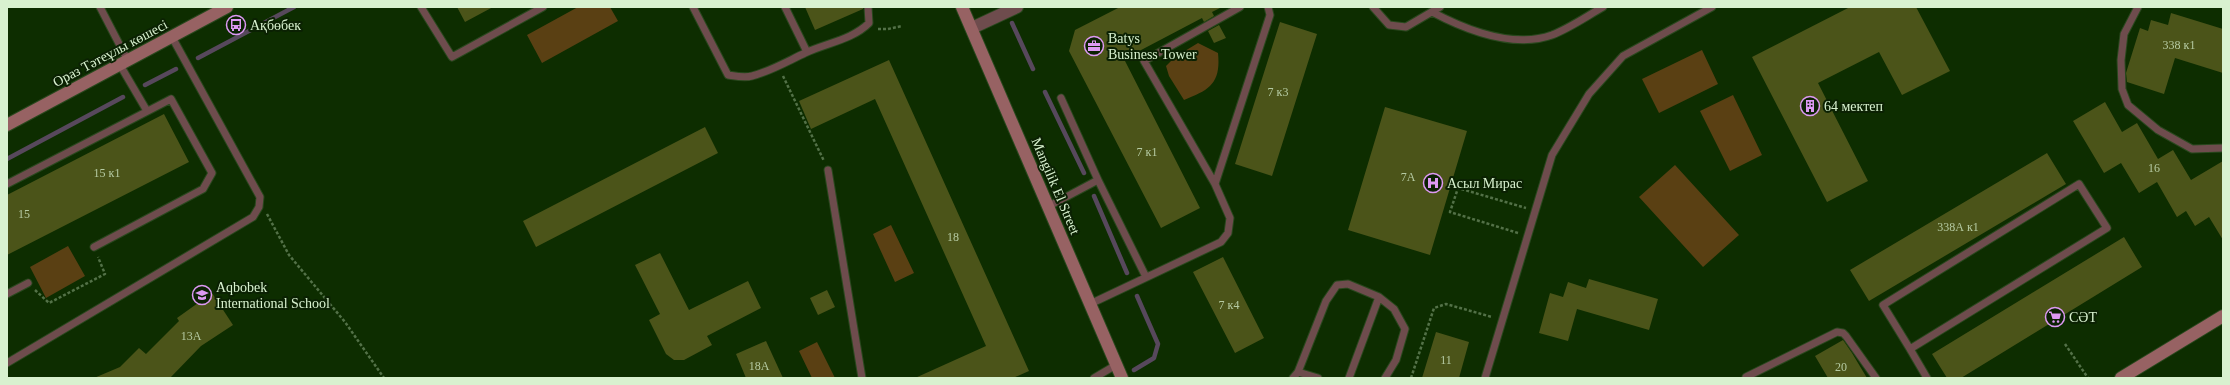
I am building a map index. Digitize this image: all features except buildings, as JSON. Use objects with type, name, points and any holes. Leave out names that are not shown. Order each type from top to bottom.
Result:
[{"type":"street","name":"Ораз Тәтеұлы көшесі","points":[[7,125],[227,7]]},
{"type":"street","name":"Mangilik El Street","points":[[962,7],[1122,378]]},
{"type":"street","points":[[972,28],[1017,7]]},
{"type":"street","points":[[2121,378],[2223,316]]},
{"type":"lane","points":[[100,7],[147,111]]},
{"type":"lane","points":[[421,7],[452,57],[543,7]]},
{"type":"lane","points":[[693,7],[728,75],[751,76],[778,66],[807,52],[860,32],[869,23],[868,7]]},
{"type":"lane","points":[[785,7],[807,52]]},
{"type":"lane","points":[[1090,304],[1221,242],[1228,233],[1230,218],[1215,184],[1144,62],[1240,7]]},
{"type":"lane","points":[[1215,184],[1270,15],[1268,7]]},
{"type":"lane","points":[[1373,7],[1389,25],[1406,27],[1440,7]]},
{"type":"lane","points":[[1432,12],[1458,26],[1484,34],[1530,40],[1552,35],[1603,7]]},
{"type":"lane","points":[[1485,378],[1552,155],[1589,94],[1623,56],[1712,7]]},
{"type":"lane","points":[[2138,7],[2124,34],[2121,60],[2122,89],[2128,105],[2158,130],[2192,149],[2223,148]]},
{"type":"lane","points":[[7,363],[253,217],[260,207],[260,197],[172,37]]},
{"type":"lane","points":[[1061,98],[1098,180],[1146,278]]},
{"type":"lane","points":[[7,184],[171,99],[212,173],[203,189],[94,247]]},
{"type":"lane","points":[[828,170],[862,378]]},
{"type":"lane","points":[[1049,206],[1098,180]]},
{"type":"lane","points":[[1910,349],[2107,228],[2079,184],[1883,305],[1927,378]]},
{"type":"lane","points":[[7,294],[28,283]]},
{"type":"lane","points":[[1293,378],[1298,372],[1326,301],[1336,285],[1348,284],[1379,297],[1394,309],[1405,329],[1396,360],[1385,378]]},
{"type":"lane","points":[[1349,378],[1379,297]]},
{"type":"lane","points":[[1746,377],[1837,332],[1843,333],[1846,336],[1876,378]]},
{"type":"lane","points":[[1094,378],[1116,365]]},
{"type":"lane","points":[[1298,372],[1318,378]]},
{"type":"path","points":[[869,23],[879,29],[902,26]]},
{"type":"path","points":[[778,66],[828,170]]},
{"type":"path","points":[[1528,236],[1450,212],[1458,188],[1536,212]]},
{"type":"path","points":[[260,207],[266,213],[289,255],[345,322],[384,378]]},
{"type":"path","points":[[28,283],[49,303],[105,274],[94,247]]},
{"type":"path","points":[[1411,378],[1434,308],[1446,304],[1502,320]]},
{"type":"path","points":[[2065,344],[2088,378]]},
{"type":"shaded area","points":[[578,7],[610,7],[618,21],[542,63],[527,35]]},
{"type":"shaded area","points":[[1198,43],[1218,53],[1218,72],[1212,84],[1207,89],[1184,100],[1169,76],[1166,66],[1175,57]]},
{"type":"shaded area","points":[[1702,50],[1718,84],[1659,113],[1642,79]]},
{"type":"shaded area","points":[[1733,95],[1762,155],[1730,171],[1700,111]]},
{"type":"shaded area","points":[[1675,165],[1739,235],[1703,267],[1639,197]]},
{"type":"shaded area","points":[[891,225],[914,273],[895,282],[873,234]]},
{"type":"shaded area","points":[[68,246],[85,276],[46,298],[30,267]]},
{"type":"shaded area","points":[[817,342],[835,378],[812,378],[799,351]]},
{"type":"waterway","points":[[198,58],[294,7]]},
{"type":"waterway","points":[[1012,23],[1033,69]]},
{"type":"waterway","points":[[145,85],[176,69]]},
{"type":"waterway","points":[[1045,92],[1084,173]]},
{"type":"waterway","points":[[7,159],[123,97]]},
{"type":"waterway","points":[[1094,196],[1127,273]]},
{"type":"waterway","points":[[1134,370],[1154,358],[1158,344],[1137,296]]},
{"type":"place","name":"Ақбөбек","points":[[236,25]]},
{"type":"place","name":"Batys Business Tower","points":[[1094,46]]},
{"type":"place","name":"64 мектеп","points":[[1810,106]]},
{"type":"place","name":"Асыл Мирас","points":[[1433,183]]},
{"type":"place","name":"Aqbobek International School","points":[[202,295]]},
{"type":"place","name":"СӘТ","points":[[2055,317]]}]
